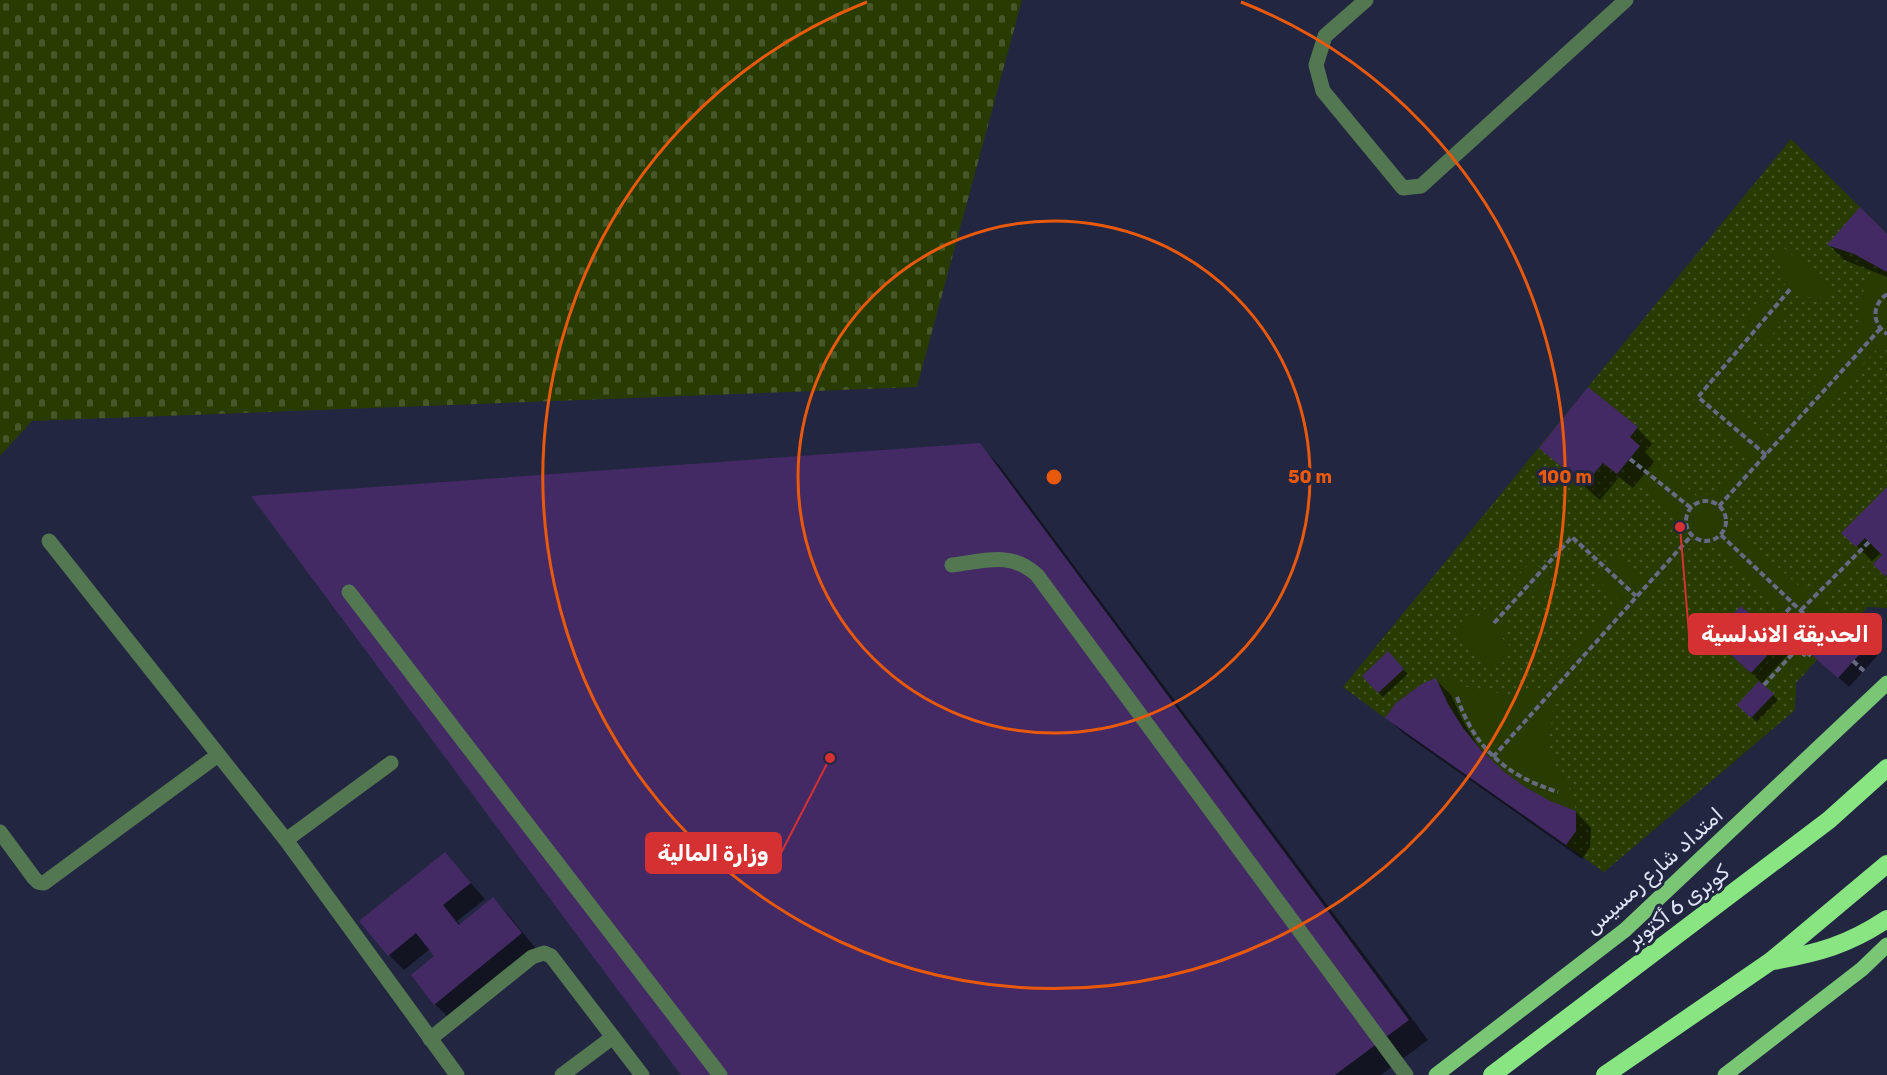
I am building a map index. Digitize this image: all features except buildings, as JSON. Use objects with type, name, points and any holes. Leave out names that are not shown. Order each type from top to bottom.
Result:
[{"type":"highway","name":"كوبرى 6 أكتوبر","points":[[1492,1075],[1829,820],[1887,768]]},
{"type":"highway","points":[[1605,1075],[1771,961],[1887,864]]},
{"type":"highway","points":[[1771,961],[1818,953],[1847,942],[1887,919]]},
{"type":"main road","name":"امتداد شارع رمسيس","points":[[1436,1075],[1625,930],[1887,683]]},
{"type":"main road","points":[[1725,1075],[1862,969],[1887,945]]},
{"type":"street","points":[[1366,0],[1324,36],[1316,65],[1323,91],[1403,188],[1421,186],[1626,0]]},
{"type":"street","points":[[49,541],[286,840],[457,1075]]},
{"type":"street","points":[[952,565],[1002,559],[1027,566],[1037,575],[1406,1075]]},
{"type":"street","points":[[349,592],[720,1075]]},
{"type":"street","points":[[0,832],[34,878],[44,883],[218,755]]},
{"type":"street","points":[[286,840],[391,763]]},
{"type":"street","points":[[430,1039],[532,957],[544,953],[551,956],[642,1075]]},
{"type":"street","points":[[562,1075],[613,1037]]},
{"type":"path","points":[[1766,454],[1698,397],[1792,287]]},
{"type":"path","points":[[1887,294],[1879,301],[1875,311],[1875,321],[1887,334]]},
{"type":"path","points":[[1719,506],[1880,329]]},
{"type":"path","points":[[1629,459],[1691,508]]},
{"type":"path","points":[[1705,501],[1719,506],[1726,520],[1721,535],[1707,542],[1698,540],[1692,535],[1686,522],[1691,508],[1705,501]]},
{"type":"path","points":[[1493,757],[1692,535]]},
{"type":"path","points":[[1721,535],[1821,630]]},
{"type":"path","points":[[1494,623],[1572,537],[1636,596]]},
{"type":"path","points":[[1801,610],[1869,542]]},
{"type":"path","points":[[1767,631],[1794,604]]},
{"type":"path","points":[[1764,685],[1797,649],[1807,657],[1811,653]]},
{"type":"path","points":[[1457,697],[1472,729],[1493,757],[1513,773],[1534,785],[1558,792]]},
{"type":"green space","points":[[0,0],[1022,0],[917,387],[32,421],[0,456]]},
{"type":"green space","points":[[1791,139],[1887,234],[1887,608],[1868,607],[1796,682],[1795,710],[1604,872],[1343,687]]},
{"type":"green space","points":[[1791,139],[1860,207],[1828,245],[1854,254],[1881,268],[1868,283],[1861,298],[1859,314],[1862,334],[1769,437],[1738,410],[1731,418],[1707,395],[1758,335],[1766,342],[1786,318],[1778,310],[1797,288],[1809,298],[1814,292],[1822,299],[1831,289],[1783,247],[1774,258],[1782,265],[1778,272],[1788,281],[1769,304],[1762,297],[1742,321],[1750,328],[1692,397],[1724,426],[1721,431],[1751,457],[1716,496],[1709,494],[1696,496],[1630,437],[1637,427],[1588,387]]},
{"type":"green space","points":[[1877,349],[1887,349],[1887,487],[1842,533],[1856,547],[1808,594],[1731,526],[1729,508]]},
{"type":"green space","points":[[1539,448],[1584,485],[1603,463],[1617,474],[1622,468],[1679,520],[1683,534],[1641,580],[1618,558],[1597,579],[1620,601],[1538,690],[1528,688],[1510,695],[1462,686],[1460,680],[1436,678],[1385,718],[1343,687]],"holes":[[[1532,561],[1552,578],[1535,598],[1530,592],[1503,623],[1510,629],[1502,638],[1510,646],[1492,667],[1453,632],[1471,611],[1478,617],[1486,608],[1494,615],[1521,584],[1515,579]],[[1388,652],[1404,669],[1377,693],[1362,676]]]},
{"type":"green space","points":[[1694,543],[1700,546],[1714,545],[1776,608],[1761,625],[1741,607],[1712,638],[1750,673],[1780,642],[1773,636],[1788,620],[1802,635],[1737,705],[1751,718],[1774,694],[1769,689],[1797,660],[1808,670],[1796,683],[1795,710],[1604,872],[1566,845],[1575,826],[1576,810],[1564,773],[1556,776],[1547,734],[1552,719],[1551,703]]},
{"type":"green space","points":[[1864,556],[1884,576],[1887,574],[1887,608],[1868,606],[1850,626],[1836,614],[1833,617],[1817,602]]},
{"type":"place","name":"الحديقة الاندلسية","points":[[1680,527]]},
{"type":"place","name":"وزارة المالية","points":[[830,758]]}]
